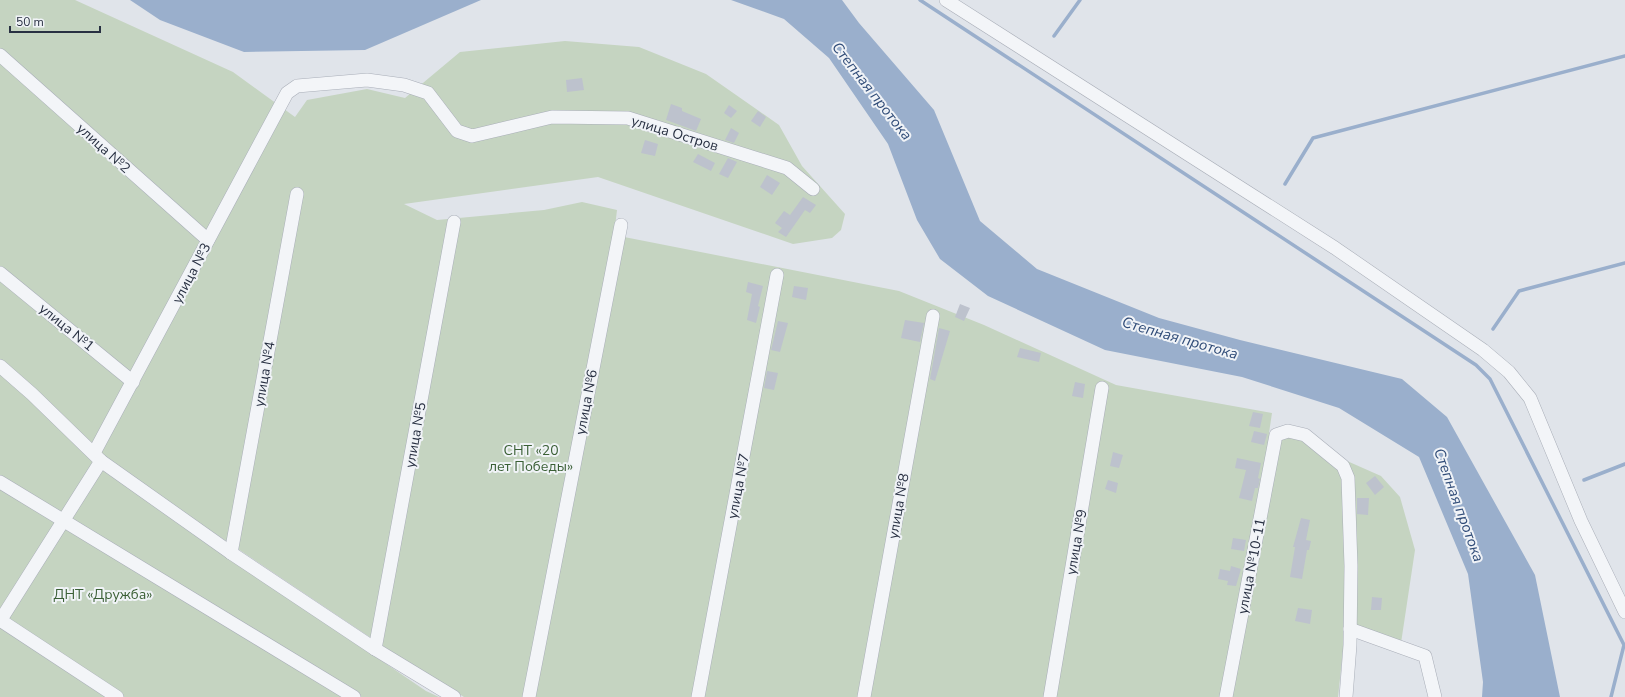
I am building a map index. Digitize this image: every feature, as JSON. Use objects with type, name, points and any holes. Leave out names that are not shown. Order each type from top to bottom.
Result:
[{"type":"street","points":[[946,0],[1335,248],[1483,350],[1509,372],[1530,398],[1580,522],[1625,612]]},
{"type":"street","name":"улица №2","points":[[0,55],[208,240]]},
{"type":"street","name":"улица Остров","points":[[287,93],[297,86],[367,80],[404,85],[428,92],[457,131],[472,136],[552,117],[628,118],[787,168],[814,189]]},
{"type":"street","name":"улица №3","points":[[0,620],[62,521],[98,457],[133,382],[287,93]]},
{"type":"street","name":"улица №4","points":[[231,553],[296,194]]},
{"type":"street","name":"улица №5","points":[[375,649],[454,222]]},
{"type":"street","name":"улица №6","points":[[529,697],[621,225]]},
{"type":"street","name":"улица №1","points":[[0,273],[133,382]]},
{"type":"street","name":"улица №7","points":[[698,697],[777,275]]},
{"type":"street","name":"улица №8","points":[[864,697],[933,316]]},
{"type":"street","points":[[0,366],[98,457],[231,553],[375,649],[454,697]]},
{"type":"street","name":"улица №9","points":[[1050,697],[1102,388]]},
{"type":"street","name":"улица №10-11","points":[[1226,697],[1276,435],[1288,431],[1305,435],[1343,466],[1348,478],[1351,566],[1350,630]]},
{"type":"street","points":[[0,482],[354,697]]},
{"type":"street","points":[[0,620],[117,697]]},
{"type":"street","points":[[1346,697],[1350,630],[1426,656],[1434,697]]},
{"type":"green space","name":"СНТ «20 лет Победы»","points":[[0,0],[75,0],[233,72],[295,117],[307,100],[367,89],[405,98],[460,52],[565,41],[639,47],[706,74],[779,125],[802,166],[845,214],[841,230],[832,238],[793,244],[598,177],[404,204],[437,220],[544,210],[582,202],[617,210],[614,235],[899,291],[984,325],[1116,385],[1272,413],[1269,433],[1286,434],[1381,476],[1400,497],[1415,550],[1401,643],[1345,632],[1338,697],[464,697],[410,664],[117,468],[0,360]]},
{"type":"green space","name":"ДНТ «Дружба»","points":[[0,368],[51,414],[108,474],[426,691],[439,697],[0,697]]},
{"type":"water","points":[[130,0],[481,0],[365,50],[244,52],[160,20]]},
{"type":"water","name":"Степная протока","points":[[731,0],[842,0],[859,23],[934,110],[980,221],[1037,269],[1159,318],[1240,340],[1402,379],[1447,417],[1535,575],[1560,697],[1482,697],[1483,682],[1468,574],[1419,457],[1339,408],[1242,377],[1105,350],[988,296],[940,259],[917,220],[888,144],[829,58],[784,19]]},
{"type":"building","points":[[582,78],[584,90],[567,92],[566,80]]},
{"type":"building","points":[[671,104],[682,108],[682,111],[701,119],[696,131],[666,120]]},
{"type":"building","points":[[729,105],[737,111],[731,118],[724,113]]},
{"type":"building","points":[[758,111],[766,117],[760,127],[751,121]]},
{"type":"building","points":[[731,128],[739,133],[734,143],[725,140]]},
{"type":"building","points":[[645,140],[658,144],[655,156],[641,153]]},
{"type":"building","points":[[698,154],[715,163],[711,171],[693,162]]},
{"type":"building","points":[[728,158],[737,162],[728,178],[719,174]]},
{"type":"building","points":[[767,175],[780,183],[772,195],[760,187]]},
{"type":"building","points":[[803,197],[816,205],[810,213],[805,210],[786,237],[778,232],[782,228],[775,223],[784,211],[790,215]]},
{"type":"building","points":[[748,282],[763,286],[756,323],[747,320],[752,294],[746,292]]},
{"type":"building","points":[[794,286],[808,288],[806,300],[792,297]]},
{"type":"building","points":[[960,304],[970,308],[964,321],[955,317]]},
{"type":"building","points":[[905,320],[924,323],[920,342],[901,338]]},
{"type":"building","points":[[778,321],[788,323],[780,352],[771,350]]},
{"type":"building","points":[[939,328],[950,331],[935,381],[930,379]]},
{"type":"building","points":[[1020,348],[1041,353],[1039,362],[1017,357]]},
{"type":"building","points":[[767,371],[778,373],[774,390],[764,388]]},
{"type":"building","points":[[1075,382],[1085,384],[1083,398],[1072,396]]},
{"type":"building","points":[[1253,412],[1263,414],[1260,428],[1249,426]]},
{"type":"building","points":[[1254,431],[1267,434],[1264,445],[1251,442]]},
{"type":"building","points":[[1113,452],[1123,455],[1119,468],[1110,466]]},
{"type":"building","points":[[1237,458],[1261,463],[1258,488],[1255,488],[1252,501],[1239,498],[1246,470],[1235,468]]},
{"type":"building","points":[[1375,476],[1384,487],[1375,495],[1366,483]]},
{"type":"building","points":[[1108,480],[1118,483],[1116,493],[1105,489]]},
{"type":"building","points":[[1357,498],[1369,498],[1368,515],[1357,514]]},
{"type":"building","points":[[1301,518],[1310,520],[1306,540],[1311,541],[1309,550],[1307,550],[1302,579],[1290,577],[1295,547],[1293,547]]},
{"type":"building","points":[[1233,538],[1246,540],[1244,551],[1231,549]]},
{"type":"building","points":[[1231,566],[1241,569],[1236,586],[1227,585],[1228,581],[1218,579],[1220,569],[1230,571]]},
{"type":"building","points":[[1372,597],[1382,598],[1381,610],[1371,610]]},
{"type":"building","points":[[1298,608],[1312,610],[1310,624],[1295,621]]},
{"type":"waterway","points":[[920,0],[1476,365],[1490,379],[1624,645],[1611,697]]},
{"type":"waterway","points":[[1054,36],[1080,0]]},
{"type":"waterway","points":[[1285,184],[1313,138],[1625,56]]},
{"type":"waterway","points":[[1493,329],[1519,291],[1625,263]]},
{"type":"waterway","points":[[1584,480],[1625,464]]}]
